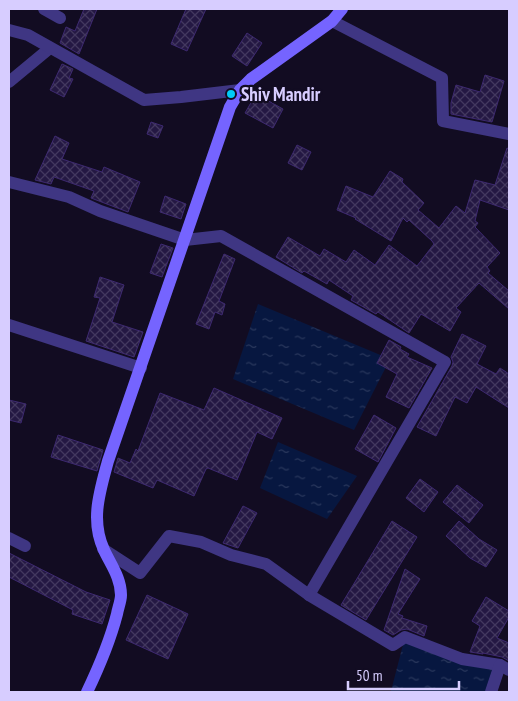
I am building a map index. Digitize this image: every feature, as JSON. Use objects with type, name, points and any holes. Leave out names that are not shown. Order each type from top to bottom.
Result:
[{"type":"main road","points":[[87,692],[114,627],[121,596],[119,578],[104,549],[96,519],[108,461],[230,107],[240,90],[251,79],[332,21],[342,9]]},
{"type":"street","points":[[44,9],[60,18]]},
{"type":"street","points":[[332,21],[442,78],[443,121],[509,134]]},
{"type":"street","points":[[9,30],[28,35],[144,100],[240,90]]},
{"type":"street","points":[[9,82],[50,48]]},
{"type":"street","points":[[9,182],[70,197],[100,211],[185,240],[222,236],[445,362],[309,595]]},
{"type":"street","points":[[9,325],[141,368]]},
{"type":"street","points":[[104,549],[140,573],[169,536],[201,542],[231,555],[266,564],[309,595],[393,645],[406,637],[462,659],[505,667],[490,692]]},
{"type":"street","points":[[9,538],[25,546]]},
{"type":"water","points":[[258,304],[390,359],[354,430],[233,379]]},
{"type":"water","points":[[278,442],[357,476],[327,519],[260,488]]},
{"type":"water","points":[[405,637],[462,659],[497,659],[486,692],[391,691]]},
{"type":"building","points":[[84,9],[97,9],[79,54],[60,43],[66,27],[75,31]]},
{"type":"building","points":[[186,9],[206,9],[187,51],[171,44]]},
{"type":"building","points":[[247,33],[262,43],[247,66],[232,56]]},
{"type":"building","points":[[62,64],[73,69],[69,78],[73,79],[64,97],[50,90]]},
{"type":"building","points":[[485,75],[504,81],[492,122],[451,114],[451,103],[456,85],[480,92]]},
{"type":"building","points":[[256,94],[283,109],[273,128],[245,113]]},
{"type":"building","points":[[151,122],[163,126],[158,138],[147,134]]},
{"type":"building","points":[[55,136],[69,143],[62,159],[102,172],[104,167],[140,182],[128,212],[91,198],[94,191],[54,177],[51,184],[35,180]]},
{"type":"building","points":[[297,145],[311,152],[302,170],[288,163]]},
{"type":"building","points":[[507,148],[509,149],[509,210],[480,200],[475,221],[478,223],[475,227],[500,253],[487,267],[490,271],[488,273],[509,291],[509,309],[479,283],[456,308],[461,312],[450,331],[421,314],[409,333],[378,312],[376,314],[351,300],[353,296],[329,280],[327,284],[304,271],[302,273],[276,257],[288,237],[320,256],[324,249],[346,262],[354,250],[375,265],[389,245],[417,266],[434,244],[432,241],[409,220],[407,222],[403,218],[391,241],[356,218],[337,210],[346,186],[373,197],[390,171],[403,179],[402,182],[424,203],[418,210],[439,228],[456,206],[465,213],[475,180],[495,185]]},
{"type":"building","points":[[165,196],[186,204],[181,219],[160,212]]},
{"type":"building","points":[[161,244],[173,248],[162,277],[150,273]]},
{"type":"building","points":[[224,254],[235,259],[219,301],[225,304],[222,315],[215,312],[209,329],[196,324]]},
{"type":"building","points":[[100,277],[124,285],[112,322],[143,332],[134,357],[86,341],[100,298],[94,297]]},
{"type":"building","points":[[462,334],[486,346],[477,364],[496,374],[500,368],[509,374],[509,408],[476,387],[467,403],[455,397],[436,436],[417,427],[452,366],[451,357]]},
{"type":"building","points":[[389,340],[409,354],[407,357],[432,368],[409,408],[386,397],[397,374],[377,363]]},
{"type":"building","points":[[214,388],[282,418],[272,439],[257,432],[237,480],[208,468],[194,496],[157,480],[153,488],[114,472],[118,458],[130,463],[136,449],[138,451],[160,393],[204,410]]},
{"type":"building","points":[[9,400],[26,404],[21,423],[9,420]]},
{"type":"building","points":[[374,415],[396,428],[378,462],[355,449]]},
{"type":"building","points":[[58,435],[103,450],[97,471],[51,457]]},
{"type":"building","points":[[420,479],[438,492],[424,512],[406,498]]},
{"type":"building","points":[[457,485],[483,505],[469,523],[443,502]]},
{"type":"building","points":[[243,506],[257,513],[238,548],[223,543]]},
{"type":"building","points":[[392,521],[417,537],[366,620],[341,605]]},
{"type":"building","points":[[459,521],[479,539],[497,550],[486,567],[470,558],[446,536]]},
{"type":"building","points":[[9,553],[86,592],[110,600],[102,624],[72,614],[73,610],[9,577]]},
{"type":"building","points":[[405,569],[420,579],[398,614],[403,616],[402,618],[427,626],[424,636],[407,629],[393,635],[384,630]]},
{"type":"building","points":[[147,595],[188,614],[168,659],[126,640]]},
{"type":"building","points":[[486,597],[509,611],[509,617],[497,638],[509,643],[509,661],[502,657],[470,652],[480,626],[472,621]]},
{"type":"place","name":"Shiv Mandir","points":[[231,94]]}]
